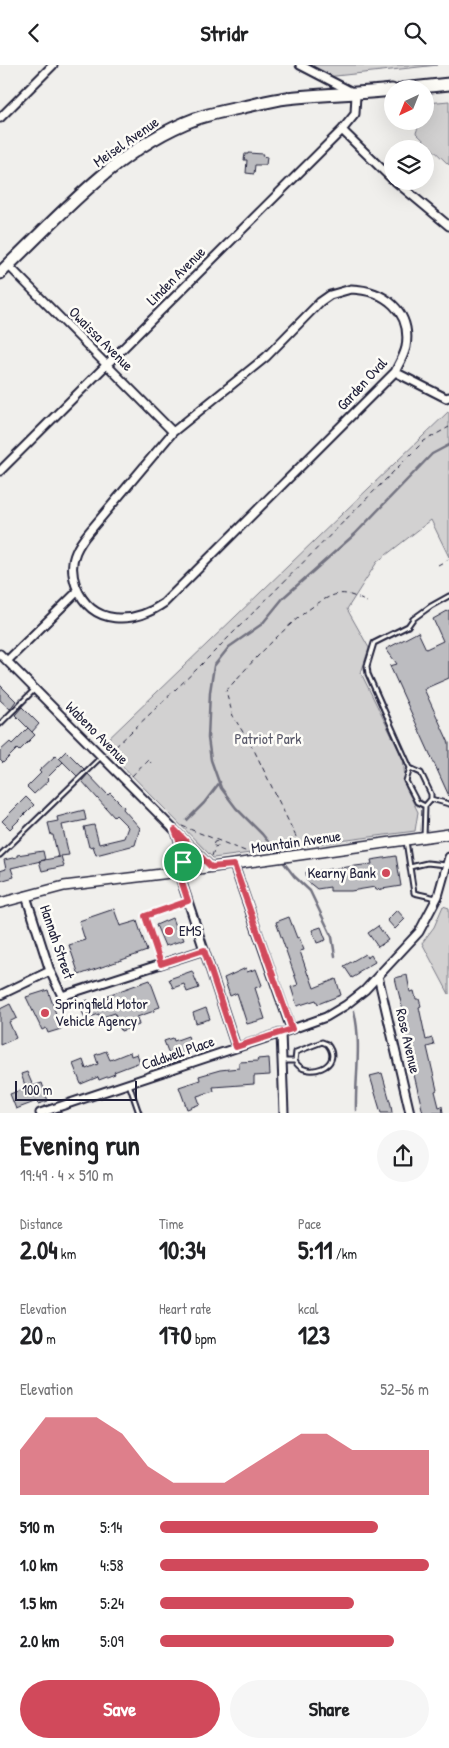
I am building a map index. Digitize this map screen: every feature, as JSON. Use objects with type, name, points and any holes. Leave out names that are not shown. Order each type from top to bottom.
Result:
[{"type":"main road","points":[[434,86],[449,84]]},
{"type":"main road","name":"Meisel Avenue","points":[[4,269],[94,183],[152,139],[173,128],[196,118],[222,111],[285,98],[384,91]]},
{"type":"street","points":[[0,118],[53,65]]},
{"type":"street","points":[[300,65],[356,94]]},
{"type":"street","name":"Linden Avenue","points":[[0,471],[342,130],[355,114],[356,94]]},
{"type":"street","points":[[342,130],[384,170]]},
{"type":"street","points":[[406,190],[449,226]]},
{"type":"street","name":"Owaissa Avenue","points":[[4,269],[107,365],[173,431]]},
{"type":"street","name":"Garden Oval","points":[[363,289],[384,297],[397,309],[404,324],[406,341],[403,357],[395,372],[164,603],[154,610],[128,618],[104,615],[87,603],[78,591],[73,570],[76,550],[173,431],[266,357],[320,302],[340,291],[363,289]]},
{"type":"street","points":[[395,372],[446,398],[449,397]]},
{"type":"street","points":[[7,661],[78,591]]},
{"type":"street","name":"Wabeno Avenue","points":[[0,654],[101,756],[178,828],[211,867]]},
{"type":"street","name":"Wabeno Avenue","points":[[178,828],[184,854],[182,883],[236,1047]]},
{"type":"street","name":"Mountain Avenue","points":[[0,903],[64,887],[449,834]]},
{"type":"street","name":"Caldwell Place","points":[[40,1113],[282,1033],[326,1017],[346,1005],[355,999],[378,976],[419,931],[437,898],[448,861]]},
{"type":"street","points":[[234,865],[292,1029]]},
{"type":"street","name":"Hannah Street","points":[[26,896],[50,971],[62,996],[161,964]]},
{"type":"street","points":[[161,964],[204,950]]},
{"type":"street","points":[[0,995],[50,971]]},
{"type":"street","name":"Rose Avenue","points":[[378,976],[410,1113]]},
{"type":"street","points":[[282,1033],[284,1113]]},
{"type":"lane","points":[[424,838],[425,807],[430,799],[430,794],[421,773],[410,768],[368,675],[367,666],[374,643],[408,626],[413,619],[449,596]]},
{"type":"lane","points":[[0,724],[35,689]]},
{"type":"lane","points":[[0,855],[101,756]]},
{"type":"lane","points":[[410,768],[406,781],[417,802],[425,807]]},
{"type":"lane","points":[[430,799],[449,804]]},
{"type":"lane","points":[[406,841],[414,893],[437,898]]},
{"type":"lane","points":[[410,867],[448,861]]},
{"type":"lane","points":[[161,964],[145,916],[188,901]]},
{"type":"lane","points":[[322,1042],[329,1046],[332,1054],[328,1065],[308,1071],[299,1067],[295,1061],[295,1056],[299,1051],[322,1042]]},
{"type":"lane","points":[[282,1061],[295,1061]]},
{"type":"lane","points":[[129,1083],[139,1113]]},
{"type":"path","points":[[109,753],[198,668],[424,441],[449,427]]},
{"type":"path","points":[[438,565],[449,559]]},
{"type":"path","points":[[301,847],[254,750],[233,716],[226,691],[254,659],[296,620],[320,602],[336,594],[344,593],[367,602]]},
{"type":"path","points":[[132,776],[148,759],[152,763]]},
{"type":"path","points":[[178,828],[251,853]]},
{"type":"path","points":[[212,856],[215,847],[218,845],[219,835]]},
{"type":"green space","points":[[307,65],[438,65],[326,77]]},
{"type":"green space","points":[[449,101],[449,165],[434,150],[434,140],[423,140],[416,133],[417,130],[434,130],[434,102]]},
{"type":"green space","name":"Patriot Park","points":[[449,411],[449,557],[431,520],[377,562],[347,609],[369,648],[361,673],[403,759],[406,788],[418,812],[415,831],[213,858],[102,745]]},
{"type":"green space","points":[[443,906],[449,908],[449,994],[422,943],[434,927]]},
{"type":"building","points":[[245,154],[263,154],[262,156],[267,157],[266,165],[255,165],[254,174],[246,173],[247,160],[244,160]]},
{"type":"building","points":[[449,610],[449,678],[424,689],[449,743],[449,796],[390,666],[397,664],[386,649],[418,632],[426,649],[443,641],[433,619]]},
{"type":"building","points":[[0,685],[16,701],[10,709],[0,700]]},
{"type":"building","points":[[22,707],[39,724],[32,732],[15,715]]},
{"type":"building","points":[[28,728],[35,735],[19,751],[17,749],[3,763],[0,760],[0,751],[10,742],[12,744]]},
{"type":"building","points":[[66,751],[84,769],[77,776],[59,758]]},
{"type":"building","points":[[56,755],[63,762],[47,778],[49,780],[34,794],[27,787],[41,773],[39,771]]},
{"type":"building","points":[[88,774],[108,795],[110,793],[124,807],[123,809],[140,828],[135,845],[96,855],[93,846],[89,847],[84,827],[94,825],[99,844],[124,838],[128,827],[116,815],[114,817],[82,781]]},
{"type":"building","points":[[26,797],[34,805],[10,829],[2,821]]},
{"type":"building","points":[[84,810],[86,820],[62,825],[69,855],[61,856],[64,866],[42,871],[39,861],[60,857],[58,857],[48,823],[58,821],[57,817]]},
{"type":"building","points":[[43,851],[45,860],[11,868],[14,877],[0,881],[0,871],[6,869],[4,860],[17,857],[17,855]]},
{"type":"building","points":[[396,856],[401,886],[376,890],[375,887],[351,891],[330,891],[330,887],[317,889],[307,881],[306,872],[372,864],[371,860]]},
{"type":"building","points":[[114,909],[120,926],[137,921],[147,951],[79,975],[69,945],[85,940],[79,921]]},
{"type":"building","points":[[397,910],[405,919],[395,929],[387,920]]},
{"type":"building","points":[[289,917],[304,950],[300,951],[314,988],[336,979],[341,995],[318,1004],[316,1000],[297,1006],[291,987],[298,985],[276,922]]},
{"type":"building","name":"EMS","points":[[172,918],[176,929],[179,927],[184,940],[165,946],[156,925]]},
{"type":"building","points":[[378,926],[388,940],[378,947],[368,933]]},
{"type":"building","points":[[321,927],[326,940],[317,943],[312,930]]},
{"type":"building","points":[[365,954],[367,958],[371,955],[375,962],[352,978],[344,966]]},
{"type":"building","points":[[246,968],[247,972],[256,969],[262,985],[255,988],[265,1019],[247,1024],[237,993],[230,996],[224,978]]},
{"type":"building","points":[[192,971],[199,988],[187,992],[184,984],[173,988],[169,979]]},
{"type":"building","points":[[407,975],[410,992],[414,991],[416,999],[419,999],[426,1040],[432,1038],[434,1045],[427,1047],[437,1090],[435,1091],[439,1107],[442,1106],[443,1113],[423,1113],[400,1015],[404,1015],[395,978]]},
{"type":"building","points":[[150,980],[160,1007],[137,1017],[139,1025],[121,1031],[115,1013],[100,1018],[99,1014],[85,1019],[79,1003],[88,1000],[90,1004],[109,997],[108,995]]},
{"type":"building","name":"Springfield Motor Vehicle Agency","points":[[48,990],[61,1029],[48,1033],[46,1028],[42,1030],[26,997]]},
{"type":"building","points":[[10,1004],[17,1018],[9,1022],[16,1038],[0,1045],[0,1009]]},
{"type":"building","points":[[206,1008],[210,1019],[196,1023],[193,1013]]},
{"type":"building","points":[[188,1036],[193,1050],[170,1057],[164,1041],[173,1038],[174,1041]]},
{"type":"building","points":[[106,1051],[110,1060],[130,1052],[131,1056],[137,1054],[140,1062],[99,1080],[98,1077],[81,1084],[73,1064],[83,1060],[86,1069],[98,1064],[95,1055]]},
{"type":"building","points":[[269,1058],[270,1075],[254,1076],[254,1084],[213,1087],[214,1091],[197,1096],[200,1104],[187,1109],[179,1087],[200,1080],[199,1076],[220,1070],[239,1068],[239,1062],[258,1061],[257,1059]]},
{"type":"building","points":[[27,1072],[33,1086],[42,1083],[48,1101],[38,1104],[37,1101],[16,1109],[10,1094],[26,1088],[21,1074]]},
{"type":"building","points":[[382,1073],[392,1113],[381,1113],[370,1076]]},
{"type":"waterway","points":[[278,854],[262,834],[236,808],[221,788],[211,760],[208,738],[210,692],[214,666],[229,647],[262,624],[284,597],[355,534],[432,454],[449,445]]},
{"type":"waterway","points":[[187,820],[204,803],[220,782]]},
{"type":"waterway","points":[[281,859],[294,876],[310,891],[332,937],[335,956]]},
{"type":"waterway","points":[[354,1011],[358,1036],[356,1110]]},
{"type":"place","name":"Kearny Bank","points":[[386,873]]},
{"type":"place","name":"EMS","points":[[169,931]]},
{"type":"place","name":"Springfield Motor Vehicle Agency","points":[[45,1013]]},
{"type":"route","points":[[175,830],[211,867],[234,865],[292,1029],[236,1047],[204,950],[161,964],[145,916],[188,901],[182,883],[183,862],[184,854],[175,830]]}]
